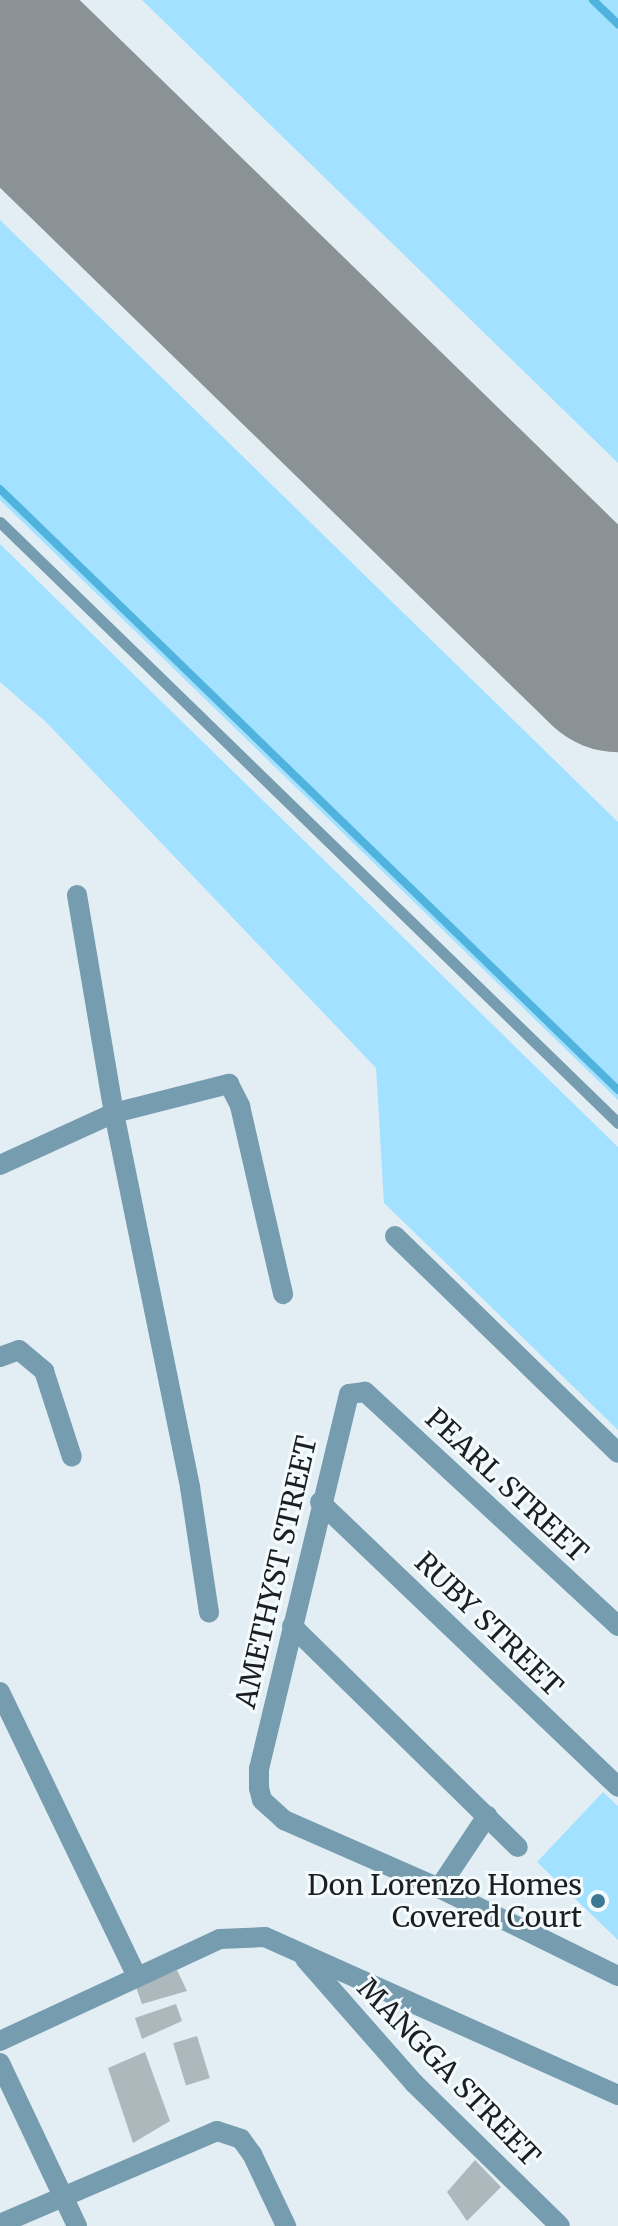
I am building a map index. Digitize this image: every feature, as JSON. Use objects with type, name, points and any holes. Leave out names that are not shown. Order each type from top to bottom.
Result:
[{"type":"street","points":[[77,895],[114,1113],[167,1364],[209,1613]]},
{"type":"street","points":[[0,1165],[114,1113],[219,1086],[235,1088],[283,1294]]},
{"type":"street","points":[[395,1236],[618,1453]]},
{"type":"street","points":[[0,1357],[19,1350],[44,1371],[72,1457]]},
{"type":"street","name":"AMETHYST STREET","points":[[355,1392],[346,1398],[259,1769],[262,1800],[284,1820],[439,1888]]},
{"type":"street","name":"PEARL STREET","points":[[355,1392],[365,1392],[618,1626]]},
{"type":"street","name":"RUBY STREET","points":[[320,1502],[618,1787]]},
{"type":"street","points":[[292,1626],[518,1847]]},
{"type":"street","points":[[0,1692],[137,1977]]},
{"type":"street","points":[[487,1816],[439,1888],[618,1976]]},
{"type":"street","points":[[0,2041],[220,1939],[265,1937],[618,2095]]},
{"type":"street","name":"MANGGA STREET","points":[[300,1953],[414,2083],[560,2226]]},
{"type":"street","points":[[0,2063],[77,2226]]},
{"type":"street","points":[[0,2224],[204,2135],[230,2132],[252,2154],[286,2226]]},
{"type":"lane","points":[[0,522],[618,1123]]},
{"type":"shaded area","points":[[142,0],[618,0],[618,463]]},
{"type":"shaded area","points":[[0,220],[618,822],[618,1100],[0,500]]},
{"type":"shaded area","points":[[0,544],[618,1147],[618,1430],[384,1203],[376,1068],[46,722],[0,682]]},
{"type":"shaded area","name":"Don Lorenzo Homes Covered Court","points":[[603,1792],[618,1806],[618,1940],[537,1862]]},
{"type":"building","points":[[177,1970],[187,1991],[142,2004],[136,1987]]},
{"type":"building","points":[[176,2004],[182,2021],[142,2039],[135,2018]]},
{"type":"building","points":[[197,2036],[210,2078],[186,2085],[173,2043]]},
{"type":"building","points":[[145,2052],[170,2121],[133,2143],[108,2068]]},
{"type":"building","points":[[475,2160],[501,2187],[467,2221],[447,2192]]},
{"type":"waterway","points":[[593,0],[618,24]]},
{"type":"waterway","points":[[0,489],[618,1090]]},
{"type":"runway","points":[[0,55],[618,657]]},
{"type":"place","name":"Don Lorenzo Homes Covered Court","points":[[598,1901]]}]
